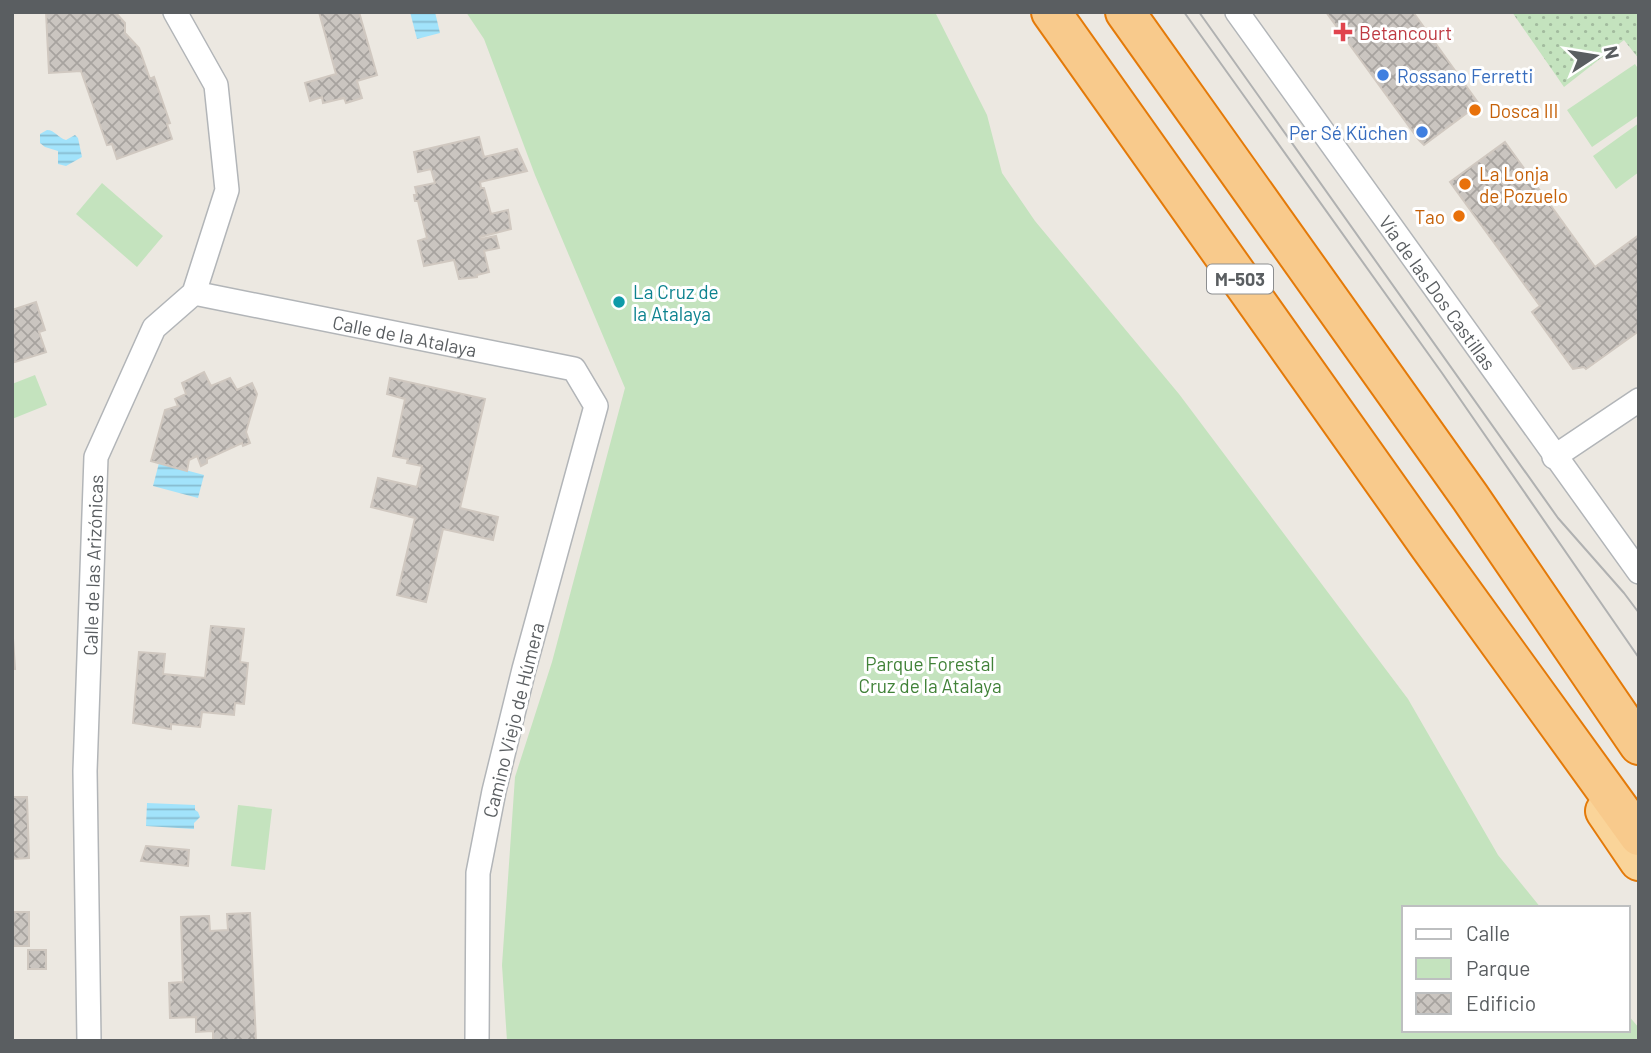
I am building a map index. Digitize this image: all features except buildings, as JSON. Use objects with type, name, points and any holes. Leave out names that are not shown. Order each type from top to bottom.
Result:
[{"type":"highway","name":"M-503","points":[[1051,12],[1430,547],[1639,836]]},
{"type":"highway","name":"M-503","points":[[1125,12],[1639,731]]},
{"type":"highway","name":"M-503","points":[[1470,497],[1639,745]]},
{"type":"highway","name":"M-503","points":[[1430,547],[1639,861]]},
{"type":"street","points":[[174,12],[216,85],[227,190],[194,293]]},
{"type":"street","name":"Vía de las Dos Castillas","points":[[1237,12],[1639,572]]},
{"type":"street","name":"Calle de la Atalaya","points":[[194,293],[573,369],[596,405]]},
{"type":"street","name":"Calle de las Arizónicas","points":[[89,1041],[85,771],[96,457],[155,328],[194,293]]},
{"type":"street","points":[[1554,457],[1639,400]]},
{"type":"street","name":"Camino Viejo de Húmera","points":[[477,1041],[478,873],[494,790],[523,668],[596,405]]},
{"type":"green space","name":"Parque Forestal Cruz de la Atalaya","points":[[466,12],[935,12],[987,115],[1002,173],[1035,221],[1179,394],[1408,699],[1498,855],[1539,906],[1402,906],[1402,1032],[1630,1032],[1630,1017],[1639,1028],[1639,1041],[507,1041],[502,965],[515,777],[552,662],[625,388],[535,175],[484,39]]},
{"type":"green space","points":[[1512,12],[1639,12],[1639,59],[1624,40],[1564,87]]},
{"type":"green space","points":[[1635,64],[1639,70],[1639,115],[1592,147],[1567,110]]},
{"type":"green space","points":[[1639,123],[1639,172],[1616,189],[1593,156]]},
{"type":"green space","points":[[102,183],[163,236],[137,267],[76,214]]},
{"type":"green space","points":[[35,375],[47,405],[12,419],[12,384]]},
{"type":"green space","points":[[238,805],[272,809],[265,870],[231,866]]},
{"type":"water","points":[[410,12],[435,12],[440,33],[417,39]]},
{"type":"water","points":[[47,130],[66,140],[75,135],[82,157],[66,166],[58,164],[58,151],[40,143],[40,134]]},
{"type":"water","points":[[159,463],[204,475],[198,498],[153,486]]},
{"type":"water","points":[[147,803],[195,805],[200,817],[194,823],[194,829],[146,826]]},
{"type":"tram line","points":[[1184,12],[1442,373],[1639,658]]},
{"type":"tram line","points":[[1199,12],[1558,518],[1639,613]]},
{"type":"place","name":"Betancourt","points":[[1343,32]]},
{"type":"place","name":"Rossano Ferretti","points":[[1383,75]]},
{"type":"place","name":"Dosca III","points":[[1475,110]]},
{"type":"place","name":"Per Sé Küchen","points":[[1422,132]]},
{"type":"place","name":"La Lonja de Pozuelo","points":[[1465,184]]},
{"type":"place","name":"Tao","points":[[1459,216]]},
{"type":"place","name":"La Cruz de la Atalaya","points":[[619,302]]}]
